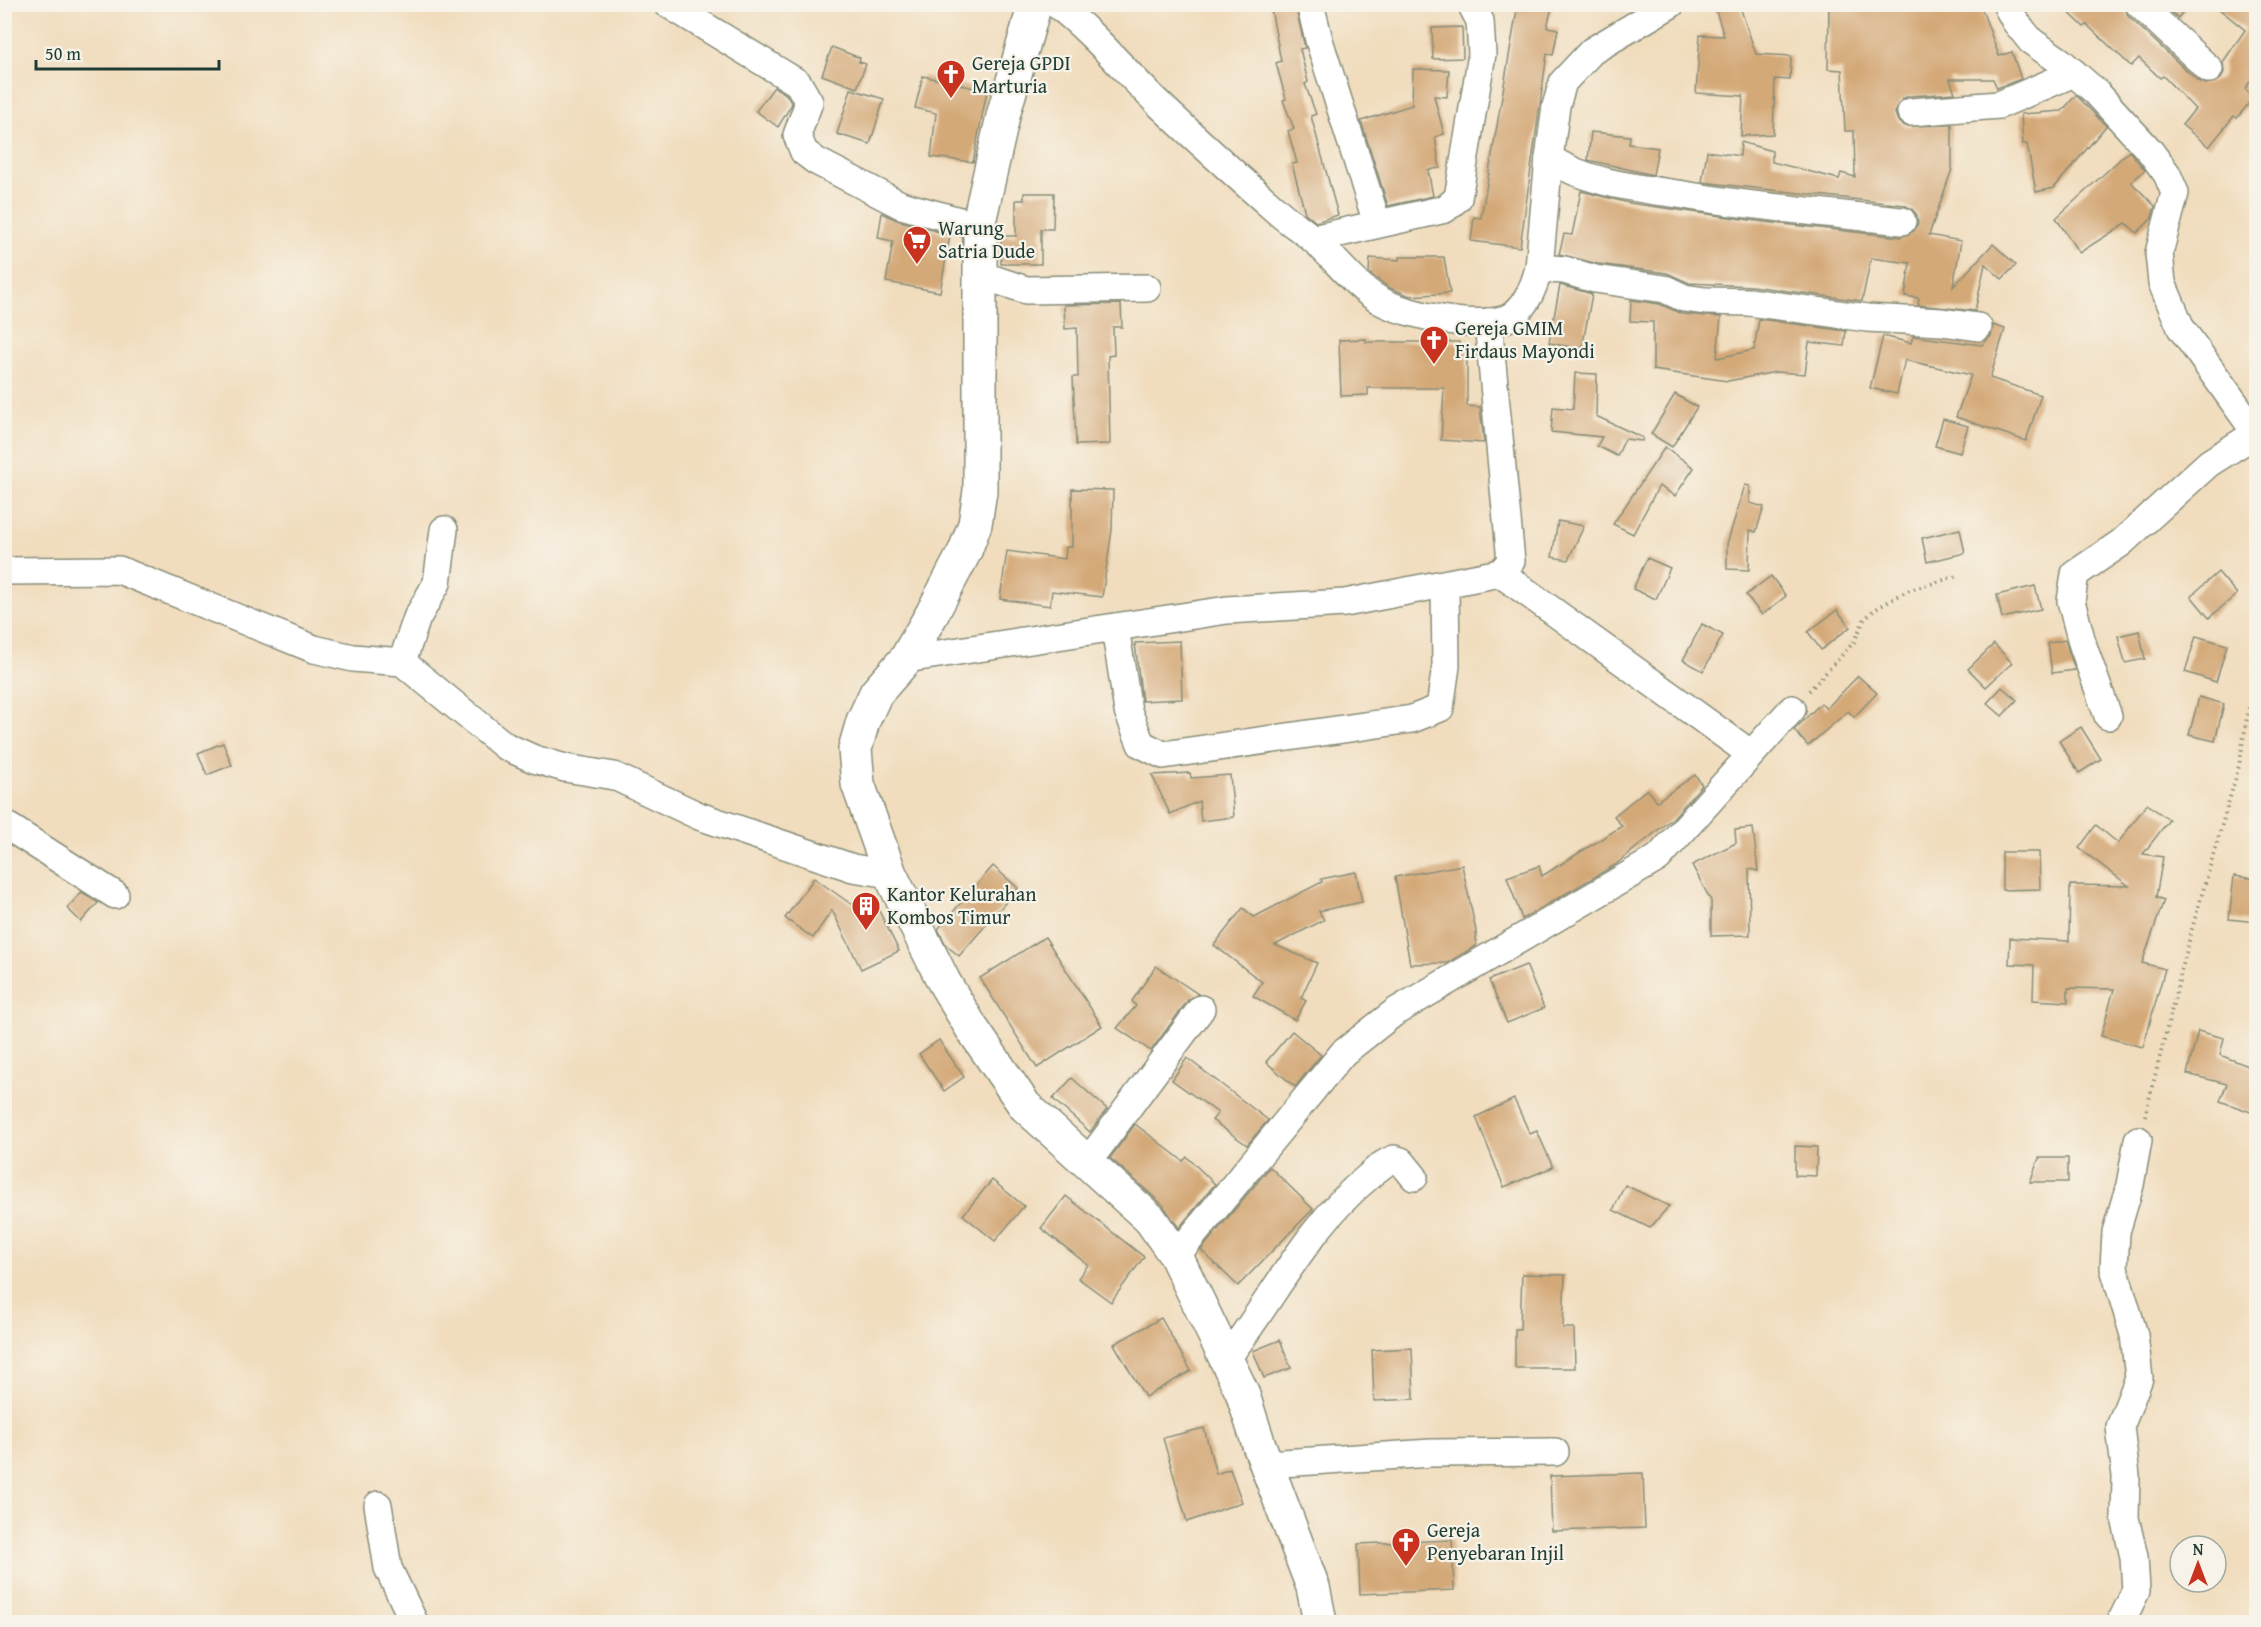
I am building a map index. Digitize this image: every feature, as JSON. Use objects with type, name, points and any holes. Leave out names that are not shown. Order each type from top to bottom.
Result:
[{"type":"street","points":[[668,4],[798,83],[808,102],[797,135],[799,144],[816,161],[901,205],[978,226]]},
{"type":"street","points":[[1035,4],[1004,112],[978,226],[981,234],[980,479],[975,524],[965,550],[932,615],[906,659],[876,693],[863,721],[855,749],[858,784],[890,874],[944,982],[971,1028],[1025,1106],[1150,1219],[1176,1256],[1227,1358],[1309,1577],[1320,1623]]},
{"type":"street","points":[[1056,4],[1176,121],[1280,213],[1313,239],[1368,293],[1388,305],[1423,315],[1467,322],[1488,322],[1511,316],[1522,306],[1533,289],[1539,268],[1556,106],[1568,74],[1593,51],[1671,4]]},
{"type":"street","points":[[1310,4],[1319,40],[1377,223]]},
{"type":"street","points":[[1313,239],[1445,209],[1458,198],[1482,54],[1480,21],[1471,4]]},
{"type":"street","points":[[2006,4],[2015,21],[2031,41],[2074,73],[2119,116],[2167,174],[2175,193],[2159,253],[2163,283],[2181,328],[2216,373],[2256,434],[2209,464],[2121,543],[2075,574],[2071,601],[2108,716]]},
{"type":"street","points":[[2139,4],[2209,69]]},
{"type":"street","points":[[1911,112],[1999,105],[2074,73]]},
{"type":"street","points":[[1549,158],[1572,171],[1645,190],[1718,202],[1902,221]]},
{"type":"street","points":[[1539,268],[1564,270],[1595,279],[1665,289],[1684,298],[1705,301],[1749,302],[1867,318],[1942,322],[1977,327]]},
{"type":"street","points":[[981,278],[996,280],[1026,290],[1147,288]]},
{"type":"street","points":[[906,659],[1227,610],[1345,603],[1500,573],[1511,561],[1488,322]]},
{"type":"street","points":[[402,662],[417,618],[437,583],[444,530]]},
{"type":"street","points":[[4,571],[119,570],[314,649],[353,658],[402,662],[505,746],[534,759],[565,768],[614,776],[699,816],[853,868],[890,874]]},
{"type":"street","points":[[1500,573],[1751,754]]},
{"type":"street","points":[[1115,627],[1128,711],[1141,744],[1163,755],[1412,719],[1440,708],[1446,666],[1445,584]]},
{"type":"street","points":[[1176,1256],[1343,1053],[1395,1012],[1658,858],[1792,709]]},
{"type":"street","points":[[4,824],[115,895]]},
{"type":"street","points":[[1087,1163],[1201,1009]]},
{"type":"street","points":[[2121,1623],[2136,1591],[2134,1557],[2125,1518],[2126,1476],[2120,1427],[2139,1378],[2134,1335],[2114,1268],[2116,1232],[2130,1185],[2138,1140]]},
{"type":"street","points":[[1227,1358],[1254,1323],[1284,1272],[1352,1191],[1394,1159],[1401,1161],[1414,1177]]},
{"type":"street","points":[[1266,1464],[1431,1453],[1555,1452]]},
{"type":"street","points":[[378,1505],[388,1568],[414,1623]]},
{"type":"path","points":[[1792,709],[1854,642],[1864,620],[1874,610],[1907,591],[1957,576]]},
{"type":"path","points":[[2138,1140],[2192,929],[2239,766],[2248,712],[2256,687]]},
{"type":"building","points":[[1270,4],[1295,4],[1305,48],[1300,49],[1308,82],[1305,84],[1316,114],[1311,116],[1338,215],[1316,222],[1305,213],[1292,164],[1297,163],[1288,131],[1294,129],[1283,100],[1286,99],[1276,63],[1281,61]]},
{"type":"building","points":[[1518,4],[1553,4],[1547,27],[1558,29],[1553,55],[1547,54],[1520,247],[1471,241],[1474,217],[1481,218]]},
{"type":"building","points":[[1726,4],[1739,4],[1756,54],[1791,56],[1790,80],[1775,79],[1773,134],[1741,136],[1743,96],[1696,93],[1700,35],[1724,36],[1715,8]]},
{"type":"building","points":[[1829,4],[1980,4],[1999,56],[2012,52],[2021,79],[1997,88],[1993,79],[1950,79],[1955,93],[1909,96],[1902,99],[1895,113],[1898,121],[1905,126],[1952,125],[1952,169],[1929,235],[1961,241],[1953,287],[1993,244],[2016,265],[2002,279],[1985,264],[1975,311],[1918,305],[1919,298],[1905,296],[1910,263],[1871,258],[1862,301],[1751,286],[1689,283],[1667,273],[1598,264],[1559,254],[1564,234],[1572,235],[1581,191],[1629,203],[1764,222],[1900,237],[1914,231],[1918,223],[1917,215],[1904,205],[1702,182],[1707,151],[1740,156],[1741,142],[1772,151],[1772,162],[1839,179],[1841,173],[1855,177],[1854,131],[1845,131],[1842,70],[1828,69]]},
{"type":"building","points":[[2060,4],[2124,4],[2128,16],[2198,81],[2206,84],[2221,79],[2224,72],[2223,62],[2245,30],[2213,4],[2256,4],[2256,73],[2245,89],[2254,97],[2237,118],[2234,116],[2209,147],[2182,125],[2195,109],[2163,76],[2160,78],[2139,58],[2131,66],[2087,25],[2084,27]]},
{"type":"building","points":[[2163,4],[2189,4],[2178,18]]},
{"type":"building","points":[[1462,27],[1463,58],[1433,59],[1432,28]]},
{"type":"building","points":[[832,47],[860,58],[859,62],[866,64],[857,88],[822,75]]},
{"type":"building","points":[[1413,69],[1449,70],[1447,97],[1434,96],[1444,134],[1435,137],[1440,168],[1428,170],[1433,196],[1388,206],[1361,121],[1412,105]]},
{"type":"building","points":[[923,76],[987,91],[973,162],[931,157],[936,113],[915,108]]},
{"type":"building","points":[[774,87],[786,94],[792,104],[778,127],[756,111]]},
{"type":"building","points":[[851,89],[884,99],[870,144],[837,134]]},
{"type":"building","points":[[2076,95],[2106,126],[2054,188],[2036,192],[2027,144],[2023,144],[2021,114],[2062,111]]},
{"type":"building","points":[[1591,132],[1630,136],[1629,144],[1658,148],[1653,175],[1588,160]]},
{"type":"building","points":[[2129,151],[2145,170],[2131,182],[2155,206],[2152,218],[2137,233],[2126,223],[2079,253],[2056,218]]},
{"type":"building","points":[[1024,193],[1054,193],[1053,229],[1041,229],[1041,264],[1001,264],[1001,236],[1016,236],[1016,200],[1024,200]]},
{"type":"building","name":"Warung Satria Dude","points":[[882,213],[897,220],[950,235],[940,292],[886,282],[893,241],[878,238]]},
{"type":"building","points":[[1399,257],[1444,257],[1450,293],[1410,296],[1388,287],[1369,273],[1370,258],[1399,260]]},
{"type":"building","points":[[1560,285],[1592,294],[1582,349],[1549,343]]},
{"type":"building","points":[[1631,300],[1660,304],[1682,314],[1721,317],[1717,358],[1754,350],[1759,319],[1846,331],[1844,346],[1809,342],[1805,374],[1776,372],[1728,381],[1653,370],[1653,322],[1630,321]]},
{"type":"building","points":[[1121,304],[1122,327],[1113,327],[1114,355],[1108,356],[1110,444],[1076,445],[1073,377],[1078,377],[1077,328],[1065,329],[1064,305]]},
{"type":"building","points":[[1993,325],[2005,329],[1990,378],[2041,395],[2026,441],[1956,417],[1971,375],[1905,360],[1897,394],[1870,388],[1883,336],[1911,343],[1913,336],[1982,345],[1991,336]]},
{"type":"building","points":[[1366,339],[1366,342],[1459,342],[1460,347],[1467,347],[1467,406],[1480,407],[1484,443],[1441,440],[1444,388],[1368,388],[1368,395],[1341,396],[1339,340]]},
{"type":"building","points":[[1575,373],[1597,374],[1596,416],[1643,438],[1642,441],[1625,439],[1617,456],[1597,446],[1602,437],[1551,432],[1553,407],[1573,409]]},
{"type":"building","points":[[1675,394],[1697,407],[1672,447],[1651,434]]},
{"type":"building","points":[[1943,419],[1968,426],[1960,453],[1935,446]]},
{"type":"building","points":[[1665,447],[1694,468],[1675,496],[1659,486],[1633,534],[1613,524]]},
{"type":"building","points":[[1745,485],[1750,486],[1750,503],[1764,507],[1756,532],[1750,530],[1749,570],[1727,569],[1727,544]]},
{"type":"building","points":[[1072,489],[1113,490],[1112,530],[1102,597],[1052,591],[1050,606],[1000,599],[1007,551],[1065,559],[1066,547],[1072,547]]},
{"type":"building","points":[[1558,521],[1584,526],[1568,560],[1552,557]]},
{"type":"building","points":[[1960,529],[1965,553],[1927,562],[1922,538]]},
{"type":"building","points":[[1647,558],[1670,568],[1656,599],[1633,589]]},
{"type":"building","points":[[2218,572],[2237,594],[2209,618],[2191,596]]},
{"type":"building","points":[[1771,576],[1786,596],[1762,615],[1746,595]]},
{"type":"building","points":[[2035,586],[2041,609],[2002,618],[1997,595]]},
{"type":"building","points":[[1837,610],[1850,627],[1821,650],[1808,632]]},
{"type":"building","points":[[1702,624],[1723,635],[1703,671],[1683,660]]},
{"type":"building","points":[[2139,631],[2145,659],[2125,663],[2118,636]]},
{"type":"building","points":[[2196,636],[2227,645],[2216,682],[2185,672]]},
{"type":"building","points":[[2065,640],[2075,670],[2052,673],[2048,643]]},
{"type":"building","points":[[1180,641],[1182,699],[1142,701],[1135,643]]},
{"type":"building","points":[[1994,644],[2012,663],[1986,687],[1968,669]]},
{"type":"building","points":[[1858,676],[1877,693],[1854,717],[1848,711],[1808,746],[1794,730],[1821,703],[1826,709]]},
{"type":"building","points":[[2002,687],[2017,700],[2002,716],[1987,703]]},
{"type":"building","points":[[2199,697],[2224,704],[2215,741],[2189,735]]},
{"type":"building","points":[[2081,727],[2101,759],[2079,773],[2059,741]]},
{"type":"building","points":[[223,743],[232,765],[207,775],[198,753]]},
{"type":"building","points":[[1190,773],[1191,778],[1230,775],[1234,817],[1201,821],[1199,801],[1170,814],[1152,775]]},
{"type":"building","points":[[1695,775],[1702,785],[1673,818],[1615,865],[1522,919],[1507,877],[1539,866],[1542,876],[1622,826],[1614,816],[1647,789],[1657,801]]},
{"type":"building","points":[[2147,804],[2169,820],[2143,854],[2163,857],[2156,897],[2164,900],[2142,963],[2165,969],[2143,1047],[2101,1036],[2114,989],[2068,988],[2068,1002],[2033,1000],[2034,965],[2009,964],[2010,938],[2069,941],[2070,885],[2129,886],[2079,848],[2096,825],[2118,843]]},
{"type":"building","points":[[1753,828],[1758,871],[1749,869],[1750,935],[1711,936],[1711,901],[1692,865],[1736,843],[1735,830]]},
{"type":"building","points":[[2002,852],[2039,852],[2040,889],[2002,890]]},
{"type":"building","points":[[1462,865],[1476,931],[1476,946],[1447,963],[1410,964],[1395,877]]},
{"type":"building","points":[[993,866],[1018,888],[959,956],[946,945],[938,929]]},
{"type":"building","points":[[1356,872],[1362,902],[1319,911],[1324,920],[1275,945],[1317,963],[1301,998],[1306,1001],[1295,1020],[1253,996],[1262,982],[1214,945],[1243,908],[1254,917],[1322,882],[1321,879]]},
{"type":"building","points":[[2234,876],[2256,879],[2256,922],[2229,919]]},
{"type":"building","points":[[814,878],[851,904],[871,895],[899,951],[861,969],[832,910],[813,938],[785,918]]},
{"type":"building","points":[[82,892],[98,903],[81,922],[67,908]]},
{"type":"building","points":[[1045,937],[1102,1026],[1037,1068],[980,978]]},
{"type":"building","points":[[1526,965],[1544,1008],[1507,1023],[1489,980]]},
{"type":"building","points":[[1156,966],[1198,994],[1188,1000],[1151,1051],[1117,1028],[1136,1006],[1132,1001]]},
{"type":"building","points":[[1292,1031],[1321,1055],[1295,1087],[1266,1062]]},
{"type":"building","points":[[2198,1031],[2224,1038],[2220,1055],[2256,1069],[2256,1114],[2220,1101],[2227,1084],[2187,1074]]},
{"type":"building","points":[[939,1040],[964,1077],[944,1091],[919,1054]]},
{"type":"building","points":[[1187,1058],[1268,1120],[1247,1145],[1212,1120],[1218,1113],[1172,1080]]},
{"type":"building","points":[[1072,1078],[1107,1109],[1090,1132],[1053,1099]]},
{"type":"building","points":[[1514,1099],[1530,1134],[1537,1131],[1553,1167],[1504,1187],[1476,1117]]},
{"type":"building","points":[[1135,1124],[1183,1161],[1187,1157],[1215,1184],[1179,1228],[1163,1205],[1110,1158]]},
{"type":"building","points":[[1795,1146],[1817,1147],[1816,1176],[1795,1175]]},
{"type":"building","points":[[2039,1158],[2068,1158],[2068,1182],[2030,1182]]},
{"type":"building","points":[[1270,1167],[1313,1209],[1238,1286],[1201,1250]]},
{"type":"building","points":[[992,1180],[1024,1206],[995,1241],[963,1215]]},
{"type":"building","points":[[1625,1185],[1669,1206],[1650,1228],[1613,1210]]},
{"type":"building","points":[[1066,1196],[1144,1257],[1111,1302],[1078,1278],[1088,1265],[1041,1228]]},
{"type":"building","points":[[1522,1274],[1565,1275],[1563,1328],[1574,1328],[1575,1368],[1515,1368],[1515,1329],[1520,1329]]},
{"type":"building","points":[[1161,1318],[1191,1371],[1145,1397],[1114,1344]]},
{"type":"building","points":[[1280,1340],[1291,1368],[1264,1378],[1253,1351]]},
{"type":"building","points":[[1412,1348],[1414,1399],[1374,1401],[1372,1350]]},
{"type":"building","points":[[1204,1428],[1216,1474],[1230,1469],[1242,1502],[1187,1522],[1163,1438]]},
{"type":"building","points":[[1643,1473],[1645,1528],[1552,1531],[1550,1476]]},
{"type":"building","name":"Gereja Penyebaran Injil","points":[[1452,1540],[1454,1590],[1360,1594],[1358,1544]]},
{"type":"place","name":"Gereja GPDI Marturia","points":[[951,100]]},
{"type":"place","name":"Warung Satria Dude","points":[[917,266]]},
{"type":"place","name":"Gereja GMIM Firdaus Mayondi","points":[[1434,366]]},
{"type":"place","name":"Kantor Kelurahan Kombos Timur","points":[[866,932]]},
{"type":"place","name":"Gereja Penyebaran Injil","points":[[1406,1568]]}]
